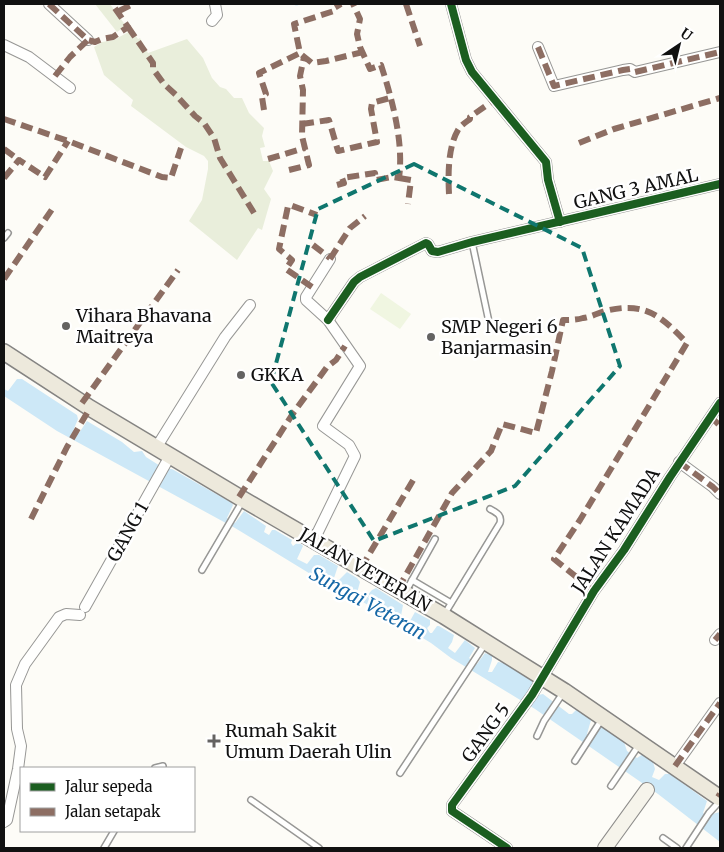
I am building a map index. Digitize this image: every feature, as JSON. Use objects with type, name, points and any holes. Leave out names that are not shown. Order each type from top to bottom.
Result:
[{"type":"main road","name":"JALAN VETERAN","points":[[4,352],[156,448],[168,460],[241,503],[314,540],[405,593],[447,610],[486,643],[543,678],[561,697],[637,748],[675,766],[720,800]]},
{"type":"main road","points":[[605,848],[647,790]]},
{"type":"street","points":[[49,4],[88,40]]},
{"type":"street","points":[[212,21],[217,15],[215,4]]},
{"type":"street","points":[[451,4],[466,60],[472,72],[546,162],[548,180],[560,222]]},
{"type":"street","points":[[4,45],[29,57],[70,88]]},
{"type":"street","points":[[538,47],[554,86],[623,70],[630,69],[635,72],[720,52]]},
{"type":"street","name":"GANG 3 AMAL","points":[[328,320],[354,282],[360,277],[426,243],[434,252],[720,184]]},
{"type":"street","points":[[314,540],[355,456],[349,445],[323,426],[360,366],[328,320],[307,302],[306,297],[330,260]]},
{"type":"street","points":[[156,448],[225,337],[250,305]]},
{"type":"street","name":"JALAN KAMADA","points":[[543,678],[594,591],[624,550],[679,462],[720,403]]},
{"type":"street","name":"GANG 1","points":[[4,822],[7,820],[18,770],[21,746],[17,729],[16,685],[25,664],[59,618],[66,614],[83,611],[168,460]]},
{"type":"street","points":[[679,462],[720,494]]},
{"type":"street","name":"GANG 5","points":[[507,848],[452,811],[452,805],[543,678]]},
{"type":"street","points":[[675,766],[720,703]]},
{"type":"lane","points":[[4,238],[8,233]]},
{"type":"lane","points":[[472,242],[489,322]]},
{"type":"lane","points":[[202,570],[241,503]]},
{"type":"lane","points":[[412,580],[447,610],[500,523],[501,518],[499,514],[490,509]]},
{"type":"lane","points":[[405,593],[435,539]]},
{"type":"lane","points":[[400,773],[486,643]]},
{"type":"lane","points":[[537,736],[544,721],[561,697]]},
{"type":"lane","points":[[574,761],[600,723]]},
{"type":"lane","points":[[610,786],[637,748]]},
{"type":"lane","points":[[159,767],[163,766]]},
{"type":"lane","points":[[251,800],[319,848]]},
{"type":"lane","points":[[686,848],[720,800]]},
{"type":"lane","points":[[104,848],[113,832]]},
{"type":"lane","points":[[663,838],[677,848]]},
{"type":"highlighted area","points":[[414,164],[582,248],[620,366],[515,486],[374,541],[271,382],[318,209]]},
{"type":"green space","points":[[95,4],[110,4],[126,26],[117,32]]},
{"type":"green space","points":[[132,30],[138,39],[140,38],[148,53],[187,39],[203,58],[212,78],[234,98],[242,98],[249,113],[264,128],[262,136],[265,147],[260,148],[263,161],[269,161],[273,171],[264,189],[271,199],[262,230],[258,228],[237,260],[189,221],[202,200],[208,161],[204,156],[186,147],[131,106],[133,100],[104,75],[94,47],[102,42],[114,40]]},
{"type":"green space","points":[[381,293],[411,314],[400,329],[370,309]]},
{"type":"water","name":"Sungai Veteran","points":[[17,379],[22,379],[77,415],[78,419],[73,431],[76,433],[79,433],[87,421],[122,442],[134,452],[142,451],[146,457],[165,469],[172,469],[232,503],[233,505],[227,518],[235,523],[244,511],[266,526],[264,532],[269,535],[272,530],[275,530],[292,540],[293,546],[297,543],[301,544],[303,546],[297,559],[307,564],[314,555],[319,555],[338,566],[334,578],[339,580],[347,572],[357,578],[360,582],[357,593],[365,598],[376,588],[403,605],[401,616],[410,621],[415,612],[430,620],[430,625],[427,628],[430,633],[439,626],[454,635],[448,648],[455,653],[465,640],[475,648],[469,658],[477,664],[485,653],[492,656],[488,672],[492,672],[498,662],[505,663],[532,681],[532,700],[535,701],[538,695],[543,694],[569,714],[572,714],[577,709],[591,720],[587,734],[591,738],[594,738],[600,727],[605,728],[624,742],[627,751],[637,758],[643,754],[653,762],[655,769],[652,777],[659,780],[665,774],[670,774],[707,801],[703,813],[709,817],[720,812],[720,842],[658,794],[535,709],[451,658],[431,643],[353,596],[317,578],[235,528],[57,431],[4,396],[4,389],[8,391]]},
{"type":"marked path","points":[[49,4],[88,40],[95,42],[113,37],[128,27],[112,4]]},
{"type":"marked path","points":[[119,11],[133,4]]},
{"type":"marked path","points":[[264,110],[262,97],[266,94],[259,73],[300,53],[294,24],[334,11],[334,8],[341,4]]},
{"type":"marked path","points":[[337,185],[344,183],[342,178],[375,173],[376,180],[392,177],[399,178],[400,150],[389,92],[381,65],[370,69],[360,47],[357,34],[360,19],[353,4]]},
{"type":"marked path","points":[[406,4],[420,46]]},
{"type":"marked path","points":[[128,27],[153,63],[153,69],[164,84],[204,123],[214,138],[220,158],[254,213]]},
{"type":"marked path","points":[[55,76],[70,57],[88,40]]},
{"type":"marked path","points":[[538,47],[554,86],[623,70],[630,69],[635,72],[720,52]]},
{"type":"marked path","points":[[302,55],[312,63],[363,52]]},
{"type":"marked path","points":[[289,170],[309,165],[302,136],[303,90],[300,76],[304,57]]},
{"type":"marked path","points":[[302,124],[329,120],[338,151],[377,142],[371,109],[372,103],[390,98]]},
{"type":"marked path","points":[[579,143],[614,129],[720,98]]},
{"type":"marked path","points":[[449,194],[449,161],[452,144],[459,128],[470,117],[494,100]]},
{"type":"marked path","points":[[4,119],[162,177],[171,178],[181,148]]},
{"type":"marked path","points":[[4,178],[19,160],[45,177],[68,141]]},
{"type":"marked path","points":[[268,159],[305,148]]},
{"type":"marked path","points":[[4,149],[19,160]]},
{"type":"marked path","points":[[399,178],[411,180],[408,204]]},
{"type":"marked path","points":[[4,279],[55,205]]},
{"type":"marked path","points":[[312,287],[286,269],[292,260],[279,249],[288,206],[290,205],[317,215]]},
{"type":"marked path","points":[[330,259],[350,228],[365,216]]},
{"type":"marked path","points":[[313,245],[330,258]]},
{"type":"marked path","points":[[82,403],[178,270]]},
{"type":"marked path","points":[[398,589],[452,493],[491,451],[502,424],[536,433],[563,320],[589,317],[619,308],[631,308],[651,313],[660,318],[687,343],[580,520],[554,559],[594,591]]},
{"type":"marked path","points":[[239,497],[294,412],[345,346]]},
{"type":"marked path","points":[[31,519],[67,447],[90,408]]},
{"type":"marked path","points":[[710,416],[720,426]]},
{"type":"marked path","points":[[679,462],[720,494]]},
{"type":"marked path","points":[[361,568],[415,477]]},
{"type":"marked path","points":[[715,640],[720,634]]},
{"type":"marked path","points":[[675,766],[720,703]]},
{"type":"cycle path","points":[[451,4],[466,60],[472,72],[546,162],[548,180],[560,222]]},
{"type":"cycle path","points":[[328,320],[354,282],[360,277],[426,243],[432,251],[438,252],[472,242],[720,184]]},
{"type":"cycle path","points":[[507,848],[452,811],[452,805],[532,695],[594,591],[624,550],[720,403]]},
{"type":"place","name":"Vihara Bhavana Maitreya","points":[[66,326]]},
{"type":"place","name":"SMP Negeri 6 Banjarmasin","points":[[431,337]]},
{"type":"place","name":"GKKA","points":[[241,375]]},
{"type":"place","name":"Rumah Sakit Umum Daerah Ulin","points":[[214,741]]}]
